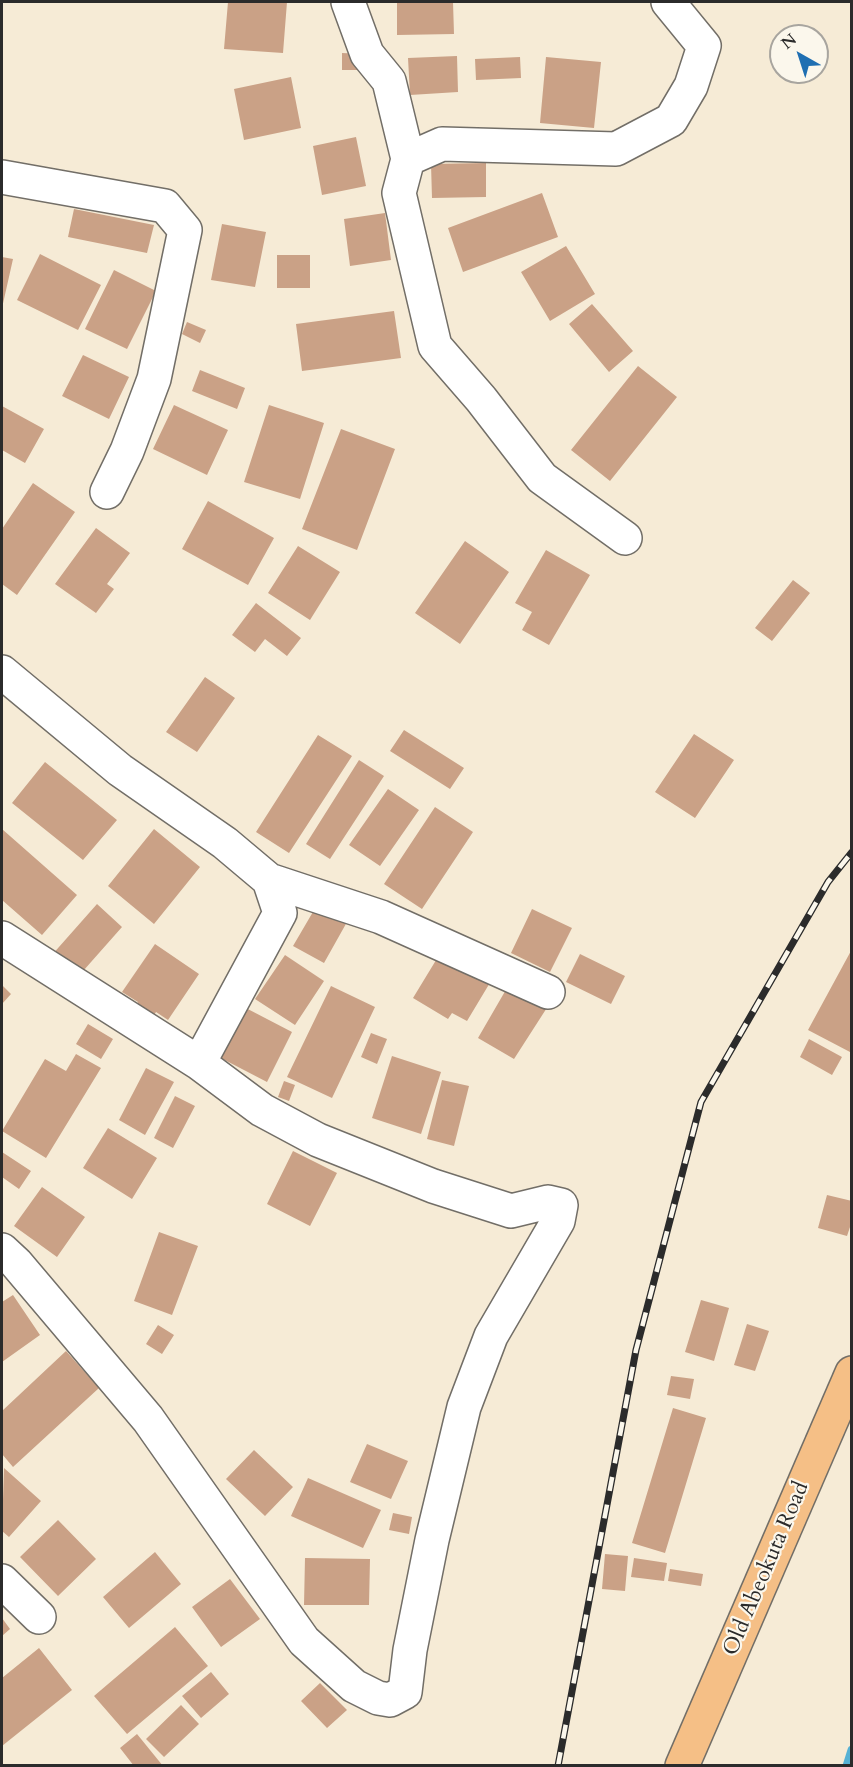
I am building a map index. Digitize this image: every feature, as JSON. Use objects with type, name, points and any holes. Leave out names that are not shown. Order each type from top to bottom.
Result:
[{"type":"highway","name":"Old Abeokuta Road","points":[[682,1766],[848,1394]]},
{"type":"street","points":[[348,2],[367,54],[389,81],[408,159],[399,193],[435,346],[482,399],[542,478],[626,538]]},
{"type":"street","points":[[408,159],[442,144],[616,149],[671,120],[691,86],[704,46],[668,2]]},
{"type":"street","points":[[2,177],[165,206],[185,230],[154,379],[127,451],[107,492]]},
{"type":"street","points":[[2,672],[120,770],[225,843],[268,879],[381,917],[549,992]]},
{"type":"street","points":[[199,1063],[280,913],[268,879]]},
{"type":"street","points":[[2,938],[199,1063],[262,1110],[299,1130],[423,1182],[511,1211],[548,1202],[561,1205],[558,1221],[491,1336],[464,1407],[432,1540],[410,1650],[405,1692],[390,1700],[378,1698],[354,1686],[304,1641],[148,1419],[6,1263]]},
{"type":"street","points":[[2,1581],[39,1617]]},
{"type":"building","points":[[228,2],[287,2],[283,53],[224,49]]},
{"type":"building","points":[[397,2],[453,2],[454,34],[397,35]]},
{"type":"building","points":[[342,53],[364,54],[364,70],[342,70]]},
{"type":"building","points":[[457,56],[458,92],[410,95],[408,58]]},
{"type":"building","points":[[520,57],[521,78],[476,80],[475,59]]},
{"type":"building","points":[[546,57],[601,62],[594,128],[540,123]]},
{"type":"building","points":[[291,77],[301,128],[244,140],[234,89]]},
{"type":"building","points":[[356,137],[366,186],[322,195],[313,146]]},
{"type":"building","points":[[486,163],[486,197],[432,198],[431,164]]},
{"type":"building","points":[[542,193],[558,237],[463,272],[448,228]]},
{"type":"building","points":[[74,209],[154,225],[147,253],[68,237]]},
{"type":"building","points":[[385,213],[391,260],[350,266],[344,219]]},
{"type":"building","points":[[222,224],[266,232],[255,287],[211,280]]},
{"type":"building","points":[[566,246],[595,294],[550,321],[521,272]]},
{"type":"building","points":[[40,254],[101,285],[78,330],[17,300]]},
{"type":"building","points":[[277,255],[310,255],[310,288],[277,288]]},
{"type":"building","points":[[2,257],[13,259],[2,308]]},
{"type":"building","points":[[114,270],[156,291],[127,349],[85,329]]},
{"type":"building","points":[[592,304],[633,351],[609,372],[569,324]]},
{"type":"building","points":[[394,311],[401,358],[302,371],[296,324]]},
{"type":"building","points":[[187,322],[206,330],[200,343],[182,334]]},
{"type":"building","points":[[83,355],[129,377],[109,419],[62,396]]},
{"type":"building","points":[[638,366],[677,397],[610,481],[571,450]]},
{"type":"building","points":[[200,370],[245,388],[237,409],[192,391]]},
{"type":"building","points":[[174,405],[228,430],[207,475],[153,449]]},
{"type":"building","points":[[269,405],[324,423],[300,499],[244,482]]},
{"type":"building","points":[[2,406],[44,429],[25,463],[2,450]]},
{"type":"building","points":[[341,429],[395,449],[357,550],[302,529]]},
{"type":"building","points":[[33,483],[75,512],[17,595],[2,584],[2,529]]},
{"type":"building","points":[[208,501],[274,538],[248,585],[182,549]]},
{"type":"building","points":[[96,528],[130,553],[107,584],[114,589],[96,613],[55,584]]},
{"type":"building","points":[[465,541],[509,572],[460,644],[415,613]]},
{"type":"building","points":[[298,546],[340,572],[310,620],[268,593]]},
{"type":"building","points":[[546,550],[590,575],[549,645],[522,630],[532,612],[515,603]]},
{"type":"building","points":[[793,580],[810,593],[772,641],[755,628]]},
{"type":"building","points":[[256,603],[301,638],[287,656],[265,639],[255,652],[232,635]]},
{"type":"building","points":[[205,677],[235,698],[197,752],[166,732]]},
{"type":"building","points":[[404,730],[464,768],[450,789],[390,751]]},
{"type":"building","points":[[694,734],[734,760],[695,818],[655,792]]},
{"type":"building","points":[[318,735],[352,756],[289,853],[256,832]]},
{"type":"building","points":[[359,760],[384,776],[330,859],[306,844]]},
{"type":"building","points":[[45,762],[117,820],[83,860],[12,803]]},
{"type":"building","points":[[388,789],[419,810],[380,866],[349,845]]},
{"type":"building","points":[[435,807],[473,832],[422,909],[384,884]]},
{"type":"building","points":[[2,829],[77,895],[42,935],[2,900]]},
{"type":"building","points":[[154,829],[200,867],[154,924],[108,886]]},
{"type":"building","points":[[97,904],[122,927],[76,979],[51,956]]},
{"type":"building","points":[[317,905],[347,922],[324,963],[293,946]]},
{"type":"building","points":[[532,909],[572,928],[550,972],[511,953]]},
{"type":"building","points":[[155,944],[199,974],[168,1020],[156,1012],[150,1022],[133,1011],[138,1002],[122,992]]},
{"type":"building","points":[[444,947],[494,976],[467,1021],[452,1013],[448,1019],[413,998]]},
{"type":"building","points":[[852,949],[852,1050],[850,1052],[808,1030]]},
{"type":"building","points":[[580,954],[625,976],[611,1004],[566,982]]},
{"type":"building","points":[[285,955],[324,981],[295,1025],[255,999]]},
{"type":"building","points":[[511,981],[550,1003],[514,1059],[478,1038]]},
{"type":"building","points":[[2,985],[11,994],[2,1004]]},
{"type":"building","points":[[331,986],[375,1007],[332,1098],[287,1077]]},
{"type":"building","points":[[242,1006],[292,1032],[267,1082],[217,1056]]},
{"type":"building","points":[[88,1024],[113,1039],[101,1059],[76,1044]]},
{"type":"building","points":[[371,1033],[387,1039],[377,1064],[361,1057]]},
{"type":"building","points":[[809,1039],[842,1057],[832,1075],[800,1057]]},
{"type":"building","points":[[76,1054],[101,1068],[46,1158],[2,1131],[45,1059],[66,1071]]},
{"type":"building","points":[[392,1056],[441,1072],[421,1134],[372,1118]]},
{"type":"building","points":[[146,1068],[174,1082],[145,1135],[119,1120]]},
{"type":"building","points":[[442,1080],[469,1086],[454,1146],[427,1139]]},
{"type":"building","points":[[284,1081],[295,1085],[289,1101],[278,1097]]},
{"type":"building","points":[[175,1096],[195,1106],[173,1148],[154,1138]]},
{"type":"building","points":[[108,1128],[157,1158],[132,1199],[83,1168]]},
{"type":"building","points":[[293,1151],[337,1173],[310,1226],[267,1204]]},
{"type":"building","points":[[2,1152],[31,1171],[19,1189],[2,1177]]},
{"type":"building","points":[[42,1187],[85,1217],[57,1257],[14,1226]]},
{"type":"building","points":[[827,1195],[852,1201],[852,1221],[847,1236],[818,1228]]},
{"type":"building","points":[[159,1232],[198,1246],[172,1315],[134,1301]]},
{"type":"building","points":[[13,1295],[40,1335],[2,1362],[2,1302]]},
{"type":"building","points":[[701,1300],[729,1308],[714,1361],[685,1352]]},
{"type":"building","points":[[747,1324],[769,1331],[755,1371],[734,1365]]},
{"type":"building","points":[[158,1325],[174,1335],[162,1354],[146,1344]]},
{"type":"building","points":[[66,1351],[99,1388],[13,1467],[2,1454],[2,1411]]},
{"type":"building","points":[[671,1376],[694,1379],[690,1399],[667,1395]]},
{"type":"building","points":[[673,1408],[706,1418],[665,1553],[632,1543]]},
{"type":"building","points":[[367,1444],[408,1461],[391,1499],[350,1482]]},
{"type":"building","points":[[254,1450],[293,1487],[265,1516],[226,1479]]},
{"type":"building","points":[[4,1468],[41,1501],[9,1537],[2,1531]]},
{"type":"building","points":[[308,1478],[381,1510],[363,1548],[291,1516]]},
{"type":"building","points":[[393,1513],[412,1517],[409,1534],[389,1530]]},
{"type":"building","points":[[58,1520],[96,1559],[58,1596],[20,1557]]},
{"type":"building","points":[[155,1552],[181,1584],[129,1628],[103,1597]]},
{"type":"building","points":[[605,1554],[628,1556],[625,1591],[602,1589]]},
{"type":"building","points":[[305,1558],[370,1559],[369,1605],[304,1605]]},
{"type":"building","points":[[634,1558],[667,1563],[664,1581],[631,1577]]},
{"type":"building","points":[[670,1569],[703,1574],[701,1586],[668,1581]]},
{"type":"building","points":[[230,1579],[260,1619],[221,1647],[192,1607]]},
{"type":"building","points":[[2,1618],[10,1629],[2,1636]]},
{"type":"building","points":[[175,1627],[208,1666],[127,1734],[94,1696]]},
{"type":"building","points":[[39,1648],[72,1690],[2,1746],[2,1678]]},
{"type":"building","points":[[211,1672],[229,1694],[201,1718],[182,1696]]},
{"type":"building","points":[[320,1683],[347,1710],[327,1728],[301,1701]]},
{"type":"building","points":[[181,1705],[199,1724],[164,1757],[146,1739]]},
{"type":"building","points":[[137,1734],[163,1766],[134,1766],[120,1748]]},
{"type":"waterway","points":[[847,1766],[852,1750]]},
{"type":"railway","points":[[558,1766],[636,1350],[701,1102],[828,882],[852,852]]}]
